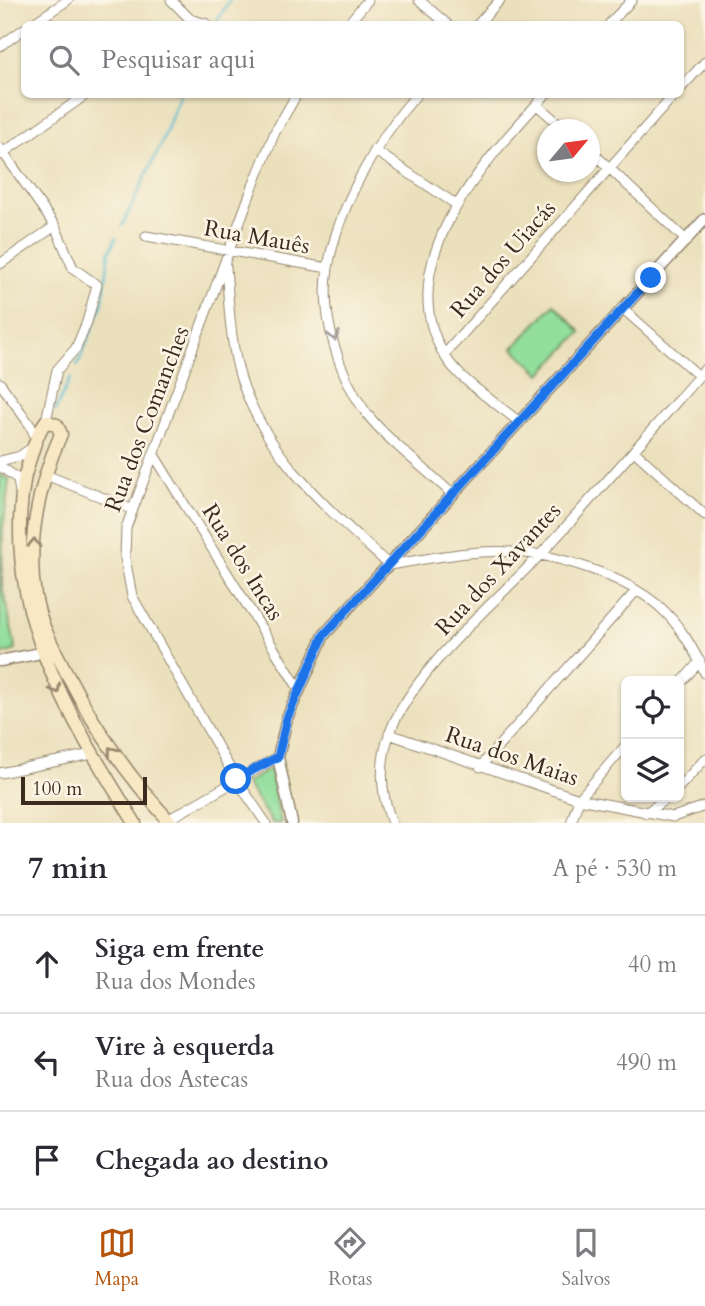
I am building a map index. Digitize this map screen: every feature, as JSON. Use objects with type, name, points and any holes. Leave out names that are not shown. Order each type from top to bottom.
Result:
[{"type":"main road","points":[[135,823],[92,754],[36,654],[20,606],[14,559],[20,493],[44,423],[57,425],[61,434],[36,507],[34,577],[43,625],[104,742],[167,822]]},
{"type":"street","points":[[36,21],[68,0]]},
{"type":"street","points":[[171,0],[190,19],[197,21]]},
{"type":"street","points":[[350,21],[368,0]]},
{"type":"street","points":[[419,0],[444,21]]},
{"type":"street","points":[[481,21],[500,0]]},
{"type":"street","points":[[611,21],[625,2]]},
{"type":"street","points":[[0,46],[21,31]]},
{"type":"street","points":[[684,86],[705,62]]},
{"type":"street","points":[[25,417],[44,423],[57,370],[76,348],[87,322],[97,285],[73,268],[55,226],[1,152],[81,98]]},
{"type":"street","name":"Rua dos Comanches","points":[[266,823],[236,779],[132,596],[125,558],[131,509],[155,455],[275,132],[295,98]]},
{"type":"street","points":[[413,98],[374,150],[343,221],[328,268],[327,305],[346,381],[368,415],[452,494]]},
{"type":"street","points":[[517,421],[444,355],[436,338],[428,298],[431,264],[457,205],[487,162],[543,98]]},
{"type":"street","name":"Rua dos Uiacás","points":[[444,355],[672,98]]},
{"type":"street","points":[[537,105],[553,119]]},
{"type":"street","points":[[374,150],[457,205]]},
{"type":"street","points":[[600,158],[687,241]]},
{"type":"street","points":[[292,823],[278,757],[287,718],[324,635],[517,421],[705,219]]},
{"type":"street","points":[[0,264],[55,226]]},
{"type":"street","name":"Rua Mauês","points":[[146,236],[228,257],[328,268]]},
{"type":"street","points":[[228,257],[233,339],[241,377],[256,416],[299,480],[389,565]]},
{"type":"street","points":[[622,308],[702,373]]},
{"type":"street","name":"Rua dos Xavantes","points":[[393,823],[385,805],[382,776],[389,734],[430,670],[541,554],[702,373]]},
{"type":"street","points":[[0,383],[25,417],[36,443],[20,456],[0,461]]},
{"type":"street","points":[[634,451],[705,515]]},
{"type":"street","name":"Rua dos Incas","points":[[155,455],[299,689]]},
{"type":"street","points":[[0,467],[18,479],[20,493]]},
{"type":"street","points":[[46,475],[131,509]]},
{"type":"street","points":[[389,565],[508,551],[541,554],[593,571],[636,591],[659,607],[685,635],[705,673]]},
{"type":"street","points":[[480,767],[636,591]]},
{"type":"street","points":[[0,661],[36,654]]},
{"type":"street","points":[[684,679],[699,661]]},
{"type":"street","name":"Rua dos Maias","points":[[389,734],[579,799],[673,817],[705,806]]},
{"type":"street","points":[[571,823],[579,799],[621,752]]},
{"type":"street","points":[[0,773],[92,754]]},
{"type":"street","points":[[167,822],[236,779],[278,757]]},
{"type":"street","points":[[684,782],[705,759]]},
{"type":"street","points":[[646,813],[661,802]]},
{"type":"green space","points":[[554,304],[581,332],[541,374],[513,348]]},
{"type":"green space","points":[[0,475],[9,479],[3,529],[2,586],[16,650],[0,655]]},
{"type":"green space","points":[[270,769],[281,823],[272,823],[246,783]]},
{"type":"waterway","points":[[217,21],[230,0]]},
{"type":"waterway","points":[[122,226],[163,140],[179,98]]},
{"type":"waterway","points":[[77,366],[102,305],[110,251],[116,238]]},
{"type":"waterway","points":[[55,411],[71,377]]},
{"type":"route","points":[[236,779],[278,757],[287,718],[324,635],[517,421],[651,278]]}]
